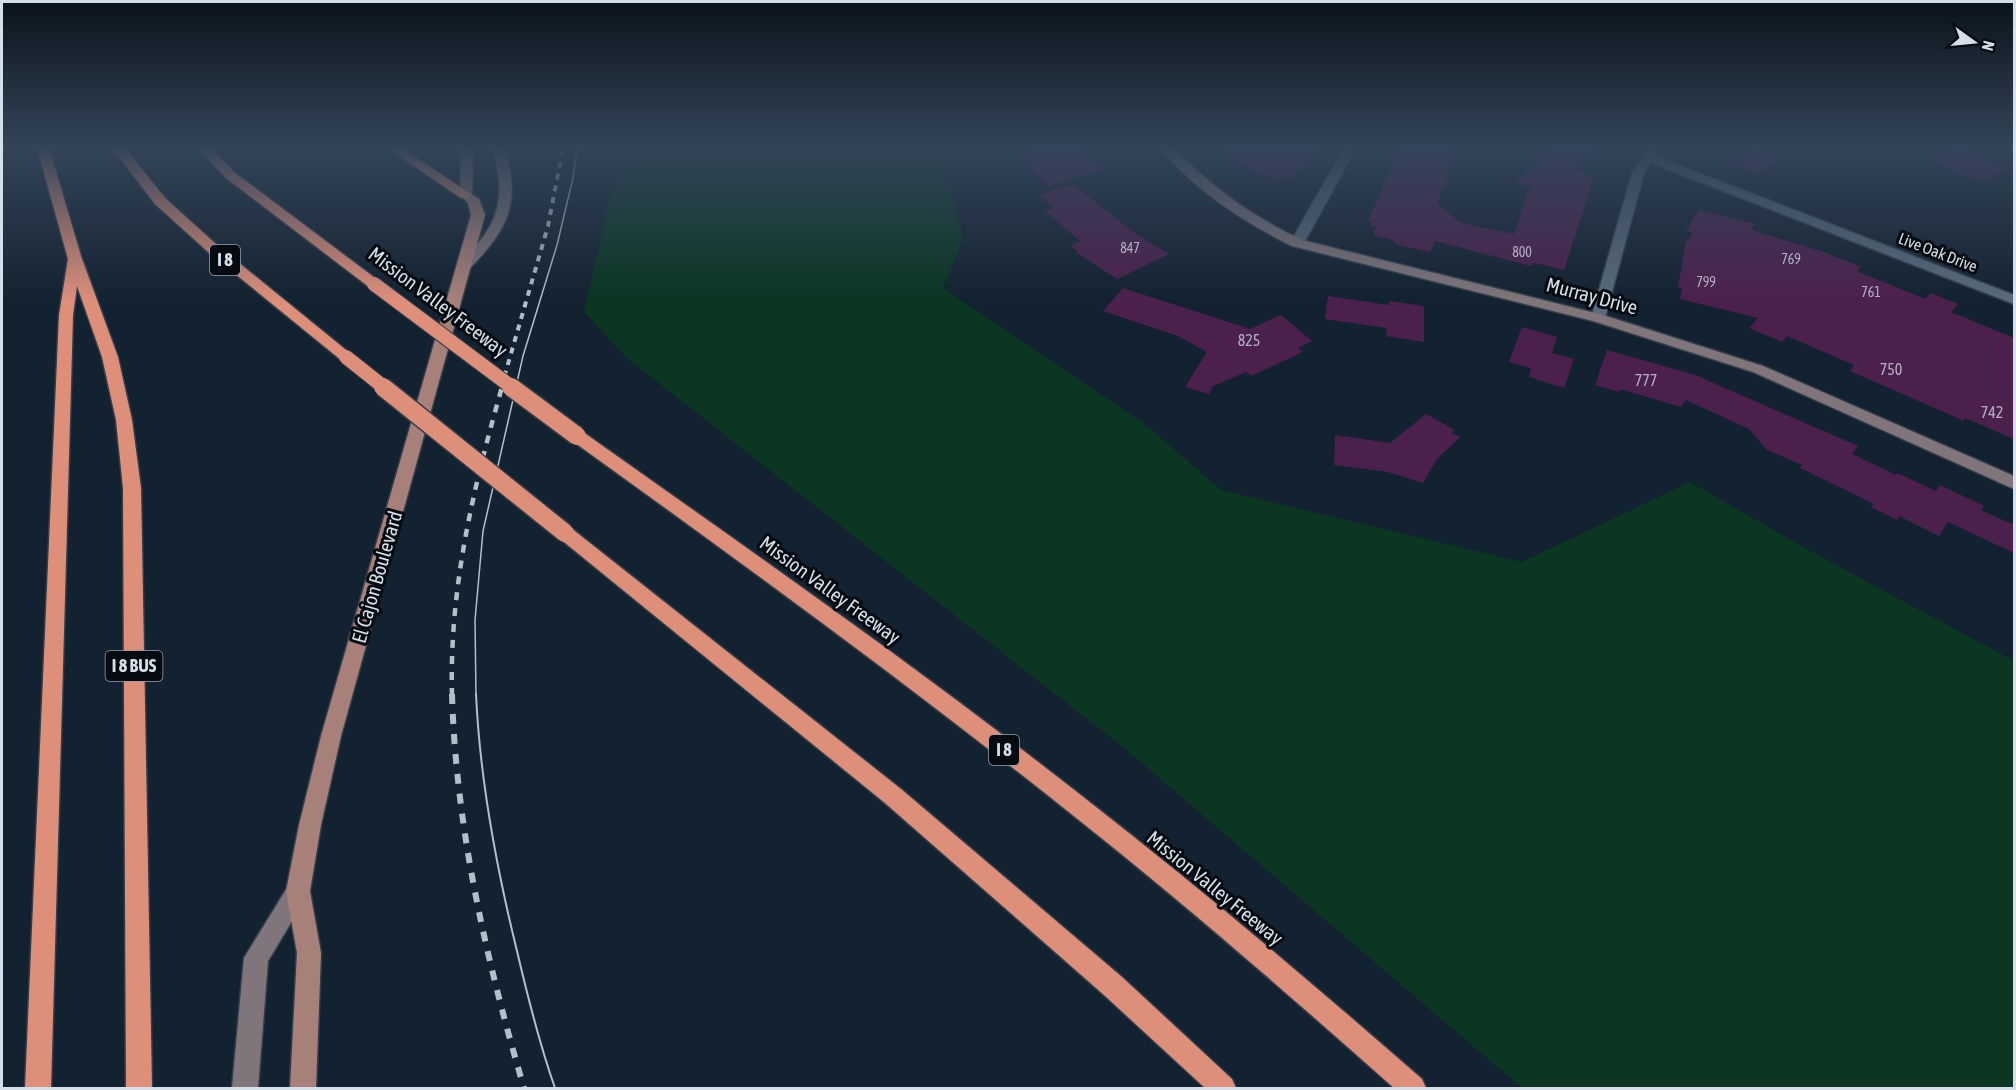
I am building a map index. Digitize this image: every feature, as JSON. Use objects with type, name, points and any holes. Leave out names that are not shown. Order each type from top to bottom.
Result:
[{"type":"highway","name":"I 8 BUS","points":[[58,199],[74,256],[110,357],[124,420],[132,488],[139,1086]]},
{"type":"highway","name":"I 8","points":[[158,199],[212,248],[892,796],[1113,986],[1223,1089]]},
{"type":"highway","name":"Mission Valley Freeway","points":[[260,199],[577,436],[958,713],[1205,910],[1351,1033],[1413,1089]]},
{"type":"highway","points":[[38,1089],[66,315],[74,256]]},
{"type":"main road","name":"El Cajon Boulevard","points":[[303,1089],[309,953],[298,891],[310,825],[331,736],[478,215],[474,202],[470,199]]},
{"type":"street","name":"El Cajon Boulevard","points":[[465,265],[486,244],[505,214],[505,199]]},
{"type":"street","name":"Murray Drive","points":[[1223,199],[1273,232],[1297,243],[1598,318],[1758,369],[2014,483]]},
{"type":"street","points":[[1297,243],[1322,199]]},
{"type":"street","points":[[1598,318],[1631,199]]},
{"type":"street","name":"Live Oak Drive","points":[[1766,199],[2014,300]]},
{"type":"street","name":"El Cajon Boulevard","points":[[245,1089],[256,958],[298,891]]},
{"type":"green space","points":[[610,199],[953,199],[963,239],[943,288],[1146,425],[1221,490],[1522,562],[1690,482],[1812,552],[2014,661],[2014,1088],[1522,1088],[1125,749],[628,359],[584,312]]},
{"type":"building","points":[[1043,199],[1092,199],[1133,232],[1169,254],[1117,279],[1070,246],[1080,241],[1045,211],[1054,208]]},
{"type":"building","points":[[1378,199],[1439,199],[1437,203],[1461,223],[1514,234],[1526,199],[1587,199],[1564,270],[1532,263],[1531,266],[1435,241],[1430,252],[1399,245],[1393,242],[1394,240],[1373,235],[1376,227],[1371,226],[1372,222],[1368,221]]},
{"type":"building","points":[[1699,210],[1755,224],[1751,230],[1821,251],[1861,267],[1857,271],[1925,299],[1931,293],[1958,304],[1951,312],[2014,338],[2014,439],[1965,418],[1964,421],[1850,371],[1854,365],[1787,336],[1782,342],[1749,328],[1758,318],[1680,299],[1682,288],[1678,287],[1686,242],[1693,233],[1686,231]]},
{"type":"building","points":[[1123,288],[1250,329],[1281,315],[1312,341],[1298,348],[1303,352],[1251,376],[1246,372],[1213,386],[1209,394],[1185,387],[1207,352],[1178,336],[1103,311]]},
{"type":"building","points":[[1328,296],[1389,305],[1389,301],[1424,306],[1424,342],[1386,336],[1387,328],[1325,319]]},
{"type":"building","points":[[1522,327],[1557,337],[1552,353],[1574,359],[1564,388],[1529,377],[1531,368],[1509,362]]},
{"type":"building","points":[[1607,350],[1695,375],[1858,446],[1852,454],[1896,475],[1897,473],[1936,491],[1940,485],[1984,506],[1981,510],[2014,525],[2014,553],[1948,522],[1939,536],[1899,516],[1897,520],[1871,507],[1874,504],[1800,468],[1802,465],[1766,449],[1749,429],[1686,400],[1681,407],[1620,389],[1619,392],[1595,385]]},
{"type":"building","points":[[1426,414],[1455,430],[1451,433],[1460,437],[1437,459],[1423,483],[1388,472],[1334,465],[1335,435],[1390,443]]},
{"type":"tram line","points":[[476,696],[475,620],[483,531],[523,356],[557,245],[568,199]]},
{"type":"tram line","points":[[476,694],[485,792],[496,856],[530,1003],[555,1088]]},
{"type":"railway","points":[[501,388],[548,226],[553,199]]},
{"type":"railway","points":[[452,694],[454,617],[465,540],[502,387]]},
{"type":"railway","points":[[452,694],[460,794],[475,893],[497,991],[524,1088]]}]
